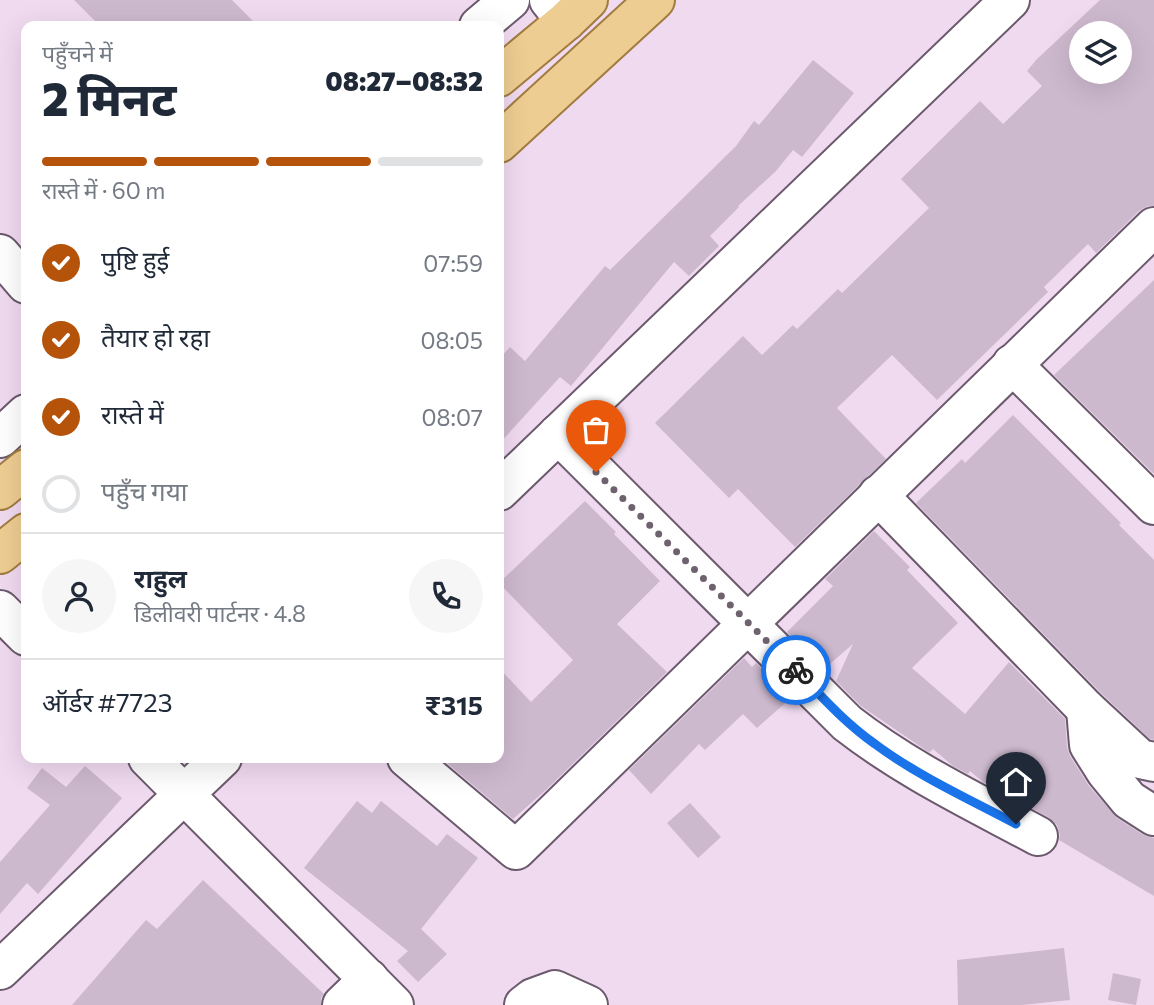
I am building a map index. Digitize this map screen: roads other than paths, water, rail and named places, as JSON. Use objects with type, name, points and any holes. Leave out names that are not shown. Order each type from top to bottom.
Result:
[{"type":"main road","points":[[504,138],[655,0]]},
{"type":"main road","points":[[504,72],[567,7]]},
{"type":"main road","points":[[0,490],[21,473]]},
{"type":"main road","points":[[0,554],[21,537]]},
{"type":"street","points":[[485,21],[510,0]]},
{"type":"street","points":[[504,486],[1010,0]]},
{"type":"street","points":[[413,763],[516,850],[1012,364],[1153,231]]},
{"type":"street","points":[[1012,364],[1154,505]]},
{"type":"street","points":[[0,438],[21,419]]},
{"type":"street","points":[[558,434],[847,723],[905,764],[1038,836]]},
{"type":"street","points":[[878,495],[1086,709],[1140,759],[1154,762]]},
{"type":"street","points":[[0,610],[21,631]]},
{"type":"street","points":[[1086,709],[1089,746],[1129,800],[1154,816]]},
{"type":"street","points":[[153,763],[368,996]]},
{"type":"street","points":[[0,970],[217,763]]},
{"type":"street","points":[[524,1005],[533,998],[555,990],[588,1005]]}]
